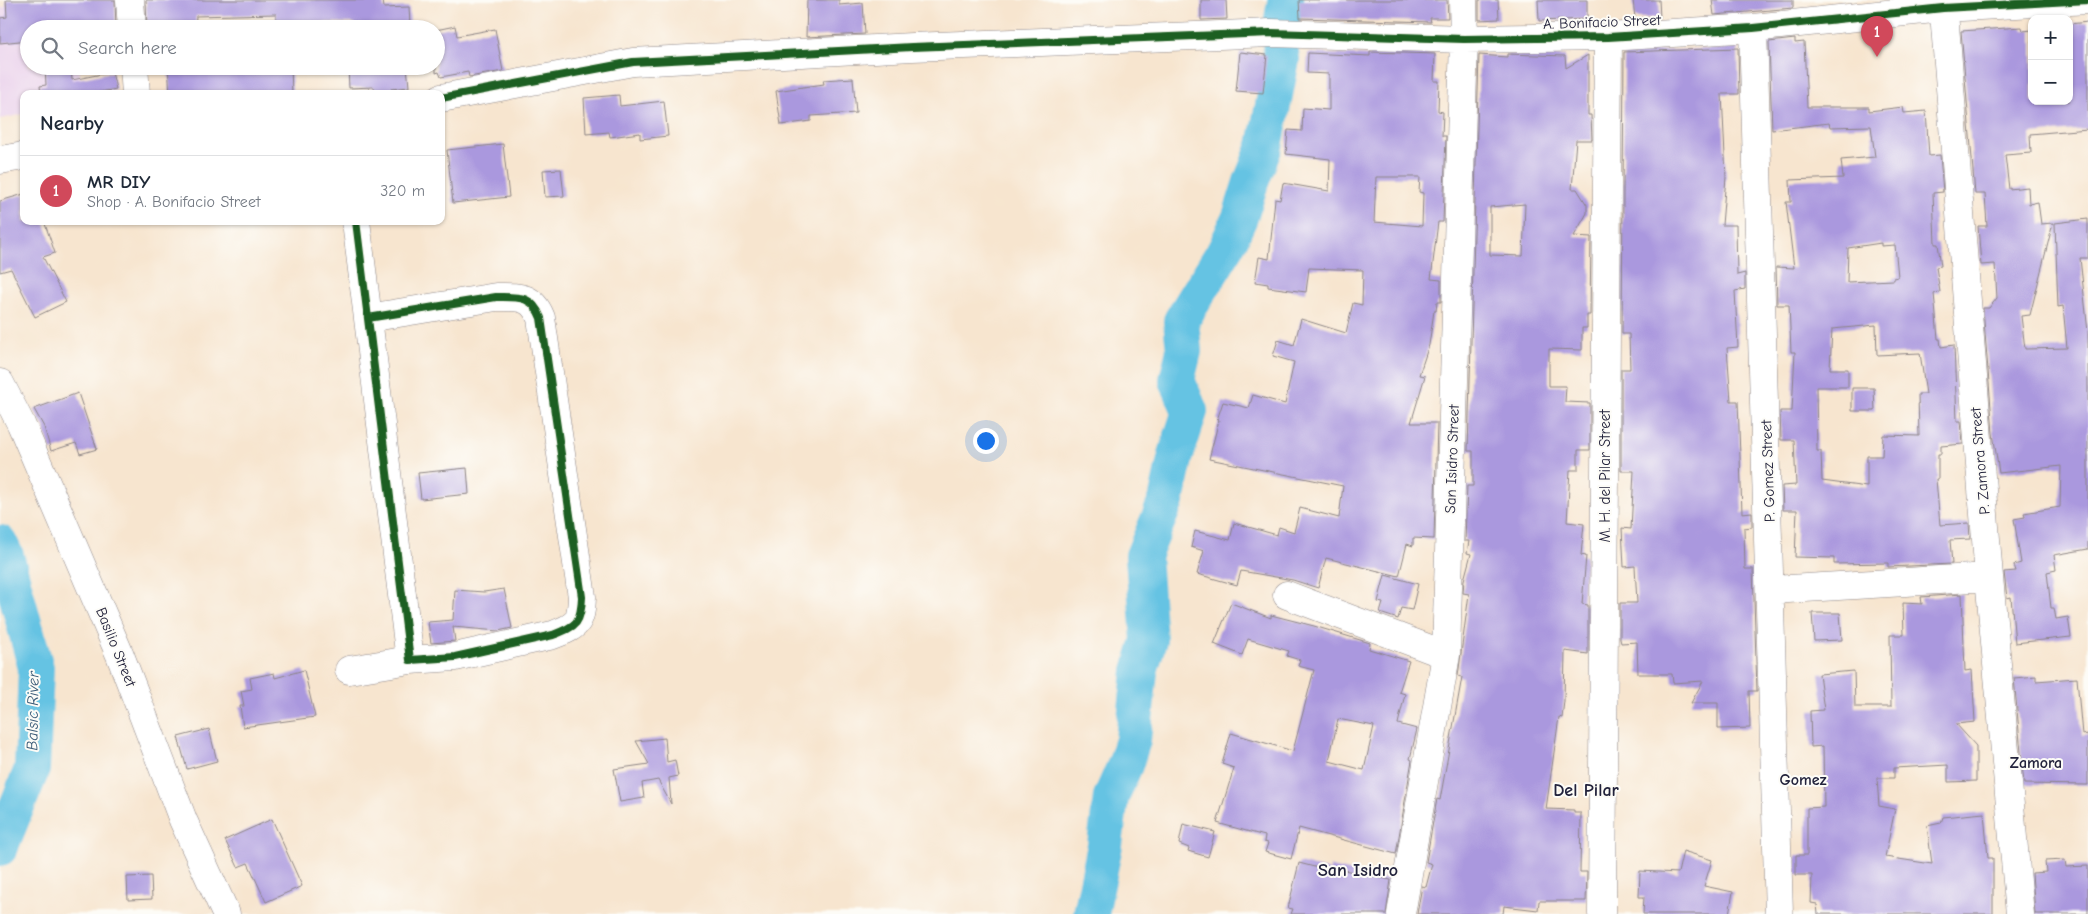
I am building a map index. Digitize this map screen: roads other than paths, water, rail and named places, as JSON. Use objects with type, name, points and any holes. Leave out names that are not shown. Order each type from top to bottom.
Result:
[{"type":"street","points":[[130,0],[131,20]]},
{"type":"street","name":"San Isidro Street","points":[[1401,914],[1446,655],[1464,39],[1463,0]]},
{"type":"street","name":"A. Bonifacio Street","points":[[445,97],[633,62],[912,47],[1283,33],[1464,39],[1608,37],[1753,28],[1943,4],[2088,0]]},
{"type":"street","name":"P. Zamora Street","points":[[1943,4],[1989,577],[2020,914]]},
{"type":"street","name":"P. Gomez Street","points":[[1753,28],[1772,590],[1779,914]]},
{"type":"street","name":"M. H. del Pilar Street","points":[[1602,914],[1608,37]]},
{"type":"street","points":[[135,75],[136,90]]},
{"type":"street","points":[[0,160],[20,157]]},
{"type":"street","points":[[356,225],[410,660]]},
{"type":"street","points":[[349,670],[410,660],[455,657],[553,635],[578,623],[581,614],[582,597],[541,318],[537,307],[528,300],[516,297],[496,298],[368,318]]},
{"type":"street","name":"Basilio Street","points":[[0,383],[21,424],[116,646],[183,820],[226,914]]},
{"type":"street","points":[[1772,590],[1989,577]]},
{"type":"street","points":[[1287,594],[1446,655]]},
{"type":"waterway","points":[[1091,914],[1105,845],[1111,797],[1125,765],[1133,740],[1140,671],[1149,640],[1143,556],[1166,501],[1176,455],[1190,411],[1177,380],[1184,351],[1181,321],[1226,248],[1240,217],[1265,146],[1282,59],[1281,29],[1286,0]]},
{"type":"waterway","name":"Balsic River","points":[[0,543],[6,556],[36,668],[32,769],[0,848]]},
{"type":"place","name":"MR DIY","points":[[1877,57]]},
{"type":"district","name":"Zamora","points":[[2036,763]]},
{"type":"district","name":"Gomez","points":[[1803,780]]},
{"type":"district","name":"Del Pilar","points":[[1586,790]]},
{"type":"district","name":"San Isidro","points":[[1358,870]]}]
